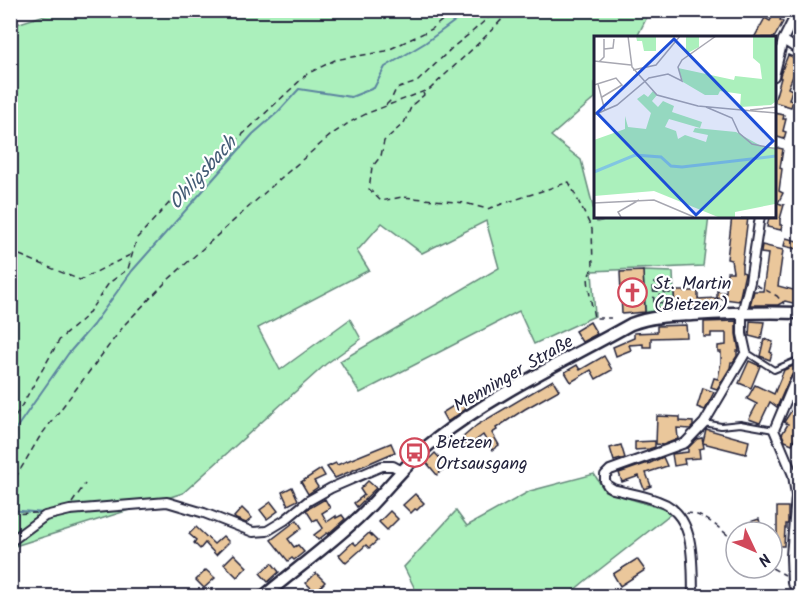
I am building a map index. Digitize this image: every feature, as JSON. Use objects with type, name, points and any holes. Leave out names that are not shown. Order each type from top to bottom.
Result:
[{"type":"street","points":[[775,72],[783,40],[798,10]]},
{"type":"street","points":[[783,40],[801,51]]},
{"type":"street","points":[[693,596],[692,557],[688,532],[677,512],[659,501],[613,489],[605,481],[605,475],[621,465],[685,443],[704,423],[746,352],[741,313],[750,282],[760,218]]},
{"type":"street","name":"Menninger Straße","points":[[264,596],[357,519],[416,456],[435,440],[510,390],[631,324],[659,316],[801,313]]},
{"type":"street","points":[[792,579],[796,496],[793,475],[774,430],[801,372]]},
{"type":"street","points":[[10,542],[45,516],[70,510],[167,501],[252,532],[267,531],[308,501],[331,488],[382,466],[393,466],[402,471]]},
{"type":"lane","points":[[746,352],[774,370],[801,358]]},
{"type":"lane","points":[[704,423],[721,426],[740,424],[774,430]]},
{"type":"lane","points":[[792,579],[794,597]]},
{"type":"path","points":[[10,426],[60,339],[87,315],[109,283],[128,269],[137,238],[195,175],[248,130],[307,74],[335,60],[386,51],[432,29],[454,10]]},
{"type":"path","points":[[386,105],[396,89],[417,82],[453,47],[497,10]]},
{"type":"path","points":[[10,487],[46,430],[126,323],[200,250],[331,135],[350,122],[386,105],[423,92],[436,84],[511,10]]},
{"type":"path","points":[[423,92],[424,95],[412,105],[404,123],[384,141],[381,156],[372,167],[369,189],[381,201],[402,197],[465,202],[487,209],[569,182],[592,229],[593,267],[588,277],[594,318],[611,318]]},
{"type":"path","points":[[10,251],[80,280],[132,253]]},
{"type":"path","points":[[750,282],[777,296],[786,306],[788,313]]},
{"type":"path","points":[[653,283],[669,283],[671,302],[654,303],[653,292],[653,283]]},
{"type":"path","points":[[659,283],[661,303]]},
{"type":"path","points":[[653,292],[670,292]]},
{"type":"path","points":[[70,510],[73,500],[86,484]]},
{"type":"path","points":[[677,512],[694,513],[724,533]]},
{"type":"path","points":[[10,514],[35,513]]},
{"type":"path","points":[[784,575],[792,579]]},
{"type":"green space","points":[[61,10],[650,11],[638,36],[594,36],[594,99],[551,136],[581,160],[594,218],[597,222],[612,218],[709,218],[703,266],[592,271],[595,316],[534,344],[519,311],[360,393],[340,361],[499,268],[486,221],[422,253],[382,223],[357,251],[369,270],[258,328],[280,370],[350,319],[361,339],[326,364],[183,493],[15,546],[11,550],[10,26]]},
{"type":"green space","points":[[643,271],[673,272],[675,316],[646,319]]},
{"type":"green space","points":[[594,474],[605,491],[673,512],[567,596],[407,596],[415,589],[404,567],[456,511],[467,526],[530,491]]},
{"type":"building","points":[[776,10],[786,10],[780,20],[783,22],[775,36],[755,36],[765,18],[770,21]]},
{"type":"building","points":[[788,55],[800,60],[788,88],[792,90],[789,100],[793,101],[791,107],[775,102],[780,75]]},
{"type":"building","points":[[775,113],[784,115],[783,119],[786,119],[784,139],[775,136]]},
{"type":"building","points":[[775,147],[783,149],[779,191],[783,193],[778,203],[784,205],[780,219],[780,225],[782,225],[781,230],[767,227],[769,218],[775,218]]},
{"type":"building","points":[[732,218],[748,218],[742,266],[742,272],[745,273],[739,301],[717,298],[717,291],[726,293],[727,272],[733,272],[731,260],[727,259]]},
{"type":"building","points":[[786,238],[801,242],[801,250],[784,246]]},
{"type":"building","points":[[762,245],[783,250],[778,286],[801,292],[801,305],[785,301],[778,305],[750,305],[754,291],[763,291],[768,254],[761,253]]},
{"type":"building","name":"St. Martin (Bietzen)","points":[[643,271],[645,312],[622,314],[620,272]]},
{"type":"building","points":[[674,291],[698,291],[698,299],[717,298],[718,306],[675,308]]},
{"type":"building","points":[[736,321],[739,351],[717,389],[711,387],[714,378],[718,379],[721,352],[718,352],[718,346],[726,345],[726,333],[711,333],[711,337],[704,337],[704,322]]},
{"type":"building","points":[[750,321],[764,322],[761,339],[749,336]]},
{"type":"building","points":[[590,322],[597,334],[582,342],[575,331]]},
{"type":"building","points":[[686,325],[687,337],[651,338],[651,347],[643,347],[643,344],[629,345],[631,350],[616,356],[613,347],[634,338],[634,333],[657,332],[657,326]]},
{"type":"building","points":[[764,339],[773,342],[770,360],[760,356]]},
{"type":"building","points":[[556,346],[560,354],[545,362],[541,355]]},
{"type":"building","points":[[604,356],[612,370],[596,379],[591,370],[571,382],[565,372],[577,365],[580,370]]},
{"type":"building","points":[[749,361],[760,366],[751,388],[739,383]]},
{"type":"building","points":[[798,364],[777,407],[770,402],[760,423],[749,419],[757,404],[747,399],[755,385],[774,394],[784,370]]},
{"type":"building","points":[[553,380],[559,390],[496,428],[497,430],[492,433],[499,445],[492,450],[483,435],[467,447],[461,439],[477,425]]},
{"type":"building","points":[[703,388],[714,392],[705,410],[697,407]]},
{"type":"building","points":[[801,396],[801,427],[792,444],[785,441],[782,434],[788,424],[784,422]]},
{"type":"building","points":[[461,401],[466,409],[447,422],[442,413]]},
{"type":"building","points":[[657,416],[680,417],[680,421],[693,422],[693,426],[690,429],[677,428],[678,439],[663,445],[656,444]]},
{"type":"building","points":[[706,429],[749,441],[746,454],[703,443],[704,448],[699,449],[700,458],[684,459],[685,464],[674,466],[672,454],[688,452],[688,448],[697,439],[702,438],[703,442]]},
{"type":"building","points":[[655,441],[655,447],[635,450],[635,442]]},
{"type":"building","points":[[391,443],[395,452],[335,478],[327,467],[336,463],[337,465]]},
{"type":"building","points":[[621,445],[625,458],[614,461],[610,448]]},
{"type":"building","points":[[435,453],[447,466],[437,475],[426,462]]},
{"type":"building","points":[[663,457],[667,466],[646,473],[651,486],[644,489],[639,476],[622,482],[619,473]]},
{"type":"building","points":[[321,469],[325,476],[314,481],[318,487],[308,494],[301,482]]},
{"type":"building","points":[[368,481],[376,488],[357,507],[354,503],[364,495],[360,489]]},
{"type":"building","points":[[292,487],[298,500],[288,505],[282,492]]},
{"type":"building","points":[[415,494],[424,503],[411,513],[403,505]]},
{"type":"building","points":[[325,499],[330,508],[322,513],[327,522],[342,515],[345,519],[318,540],[314,535],[323,528],[317,519],[313,521],[306,510]]},
{"type":"building","points":[[271,502],[278,511],[267,519],[260,510]]},
{"type":"building","points":[[777,507],[788,507],[784,546],[784,520],[777,520]]},
{"type":"building","points":[[242,508],[252,518],[246,523],[234,517]]},
{"type":"building","points":[[390,511],[398,519],[387,530],[379,522]]},
{"type":"building","points":[[297,520],[302,528],[288,539],[294,547],[298,545],[304,552],[294,560],[292,558],[288,561],[271,540]]},
{"type":"building","points":[[196,527],[214,544],[223,536],[229,542],[216,555],[205,543],[200,549],[194,543],[196,540],[189,534]]},
{"type":"building","points":[[369,533],[377,541],[369,548],[366,545],[346,563],[339,555],[353,542],[356,545]]},
{"type":"building","points":[[234,554],[247,567],[237,577],[224,564]]},
{"type":"building","points":[[637,559],[645,570],[620,586],[613,574]]},
{"type":"building","points":[[272,563],[279,572],[268,582],[260,573]]},
{"type":"building","points":[[206,570],[215,578],[204,588],[196,580]]},
{"type":"building","points":[[316,573],[325,582],[315,592],[306,583]]},
{"type":"waterway","name":"Ohligsbach","points":[[10,437],[68,354],[93,325],[132,271],[253,134],[299,89],[351,97],[374,88],[385,67],[425,43],[459,18],[466,10]]},
{"type":"waterway","points":[[10,510],[44,513]]},
{"type":"place","name":"St. Martin (Bietzen)","points":[[633,293]]},
{"type":"place","name":"Bietzen Ortsausgang","points":[[415,452]]}]
